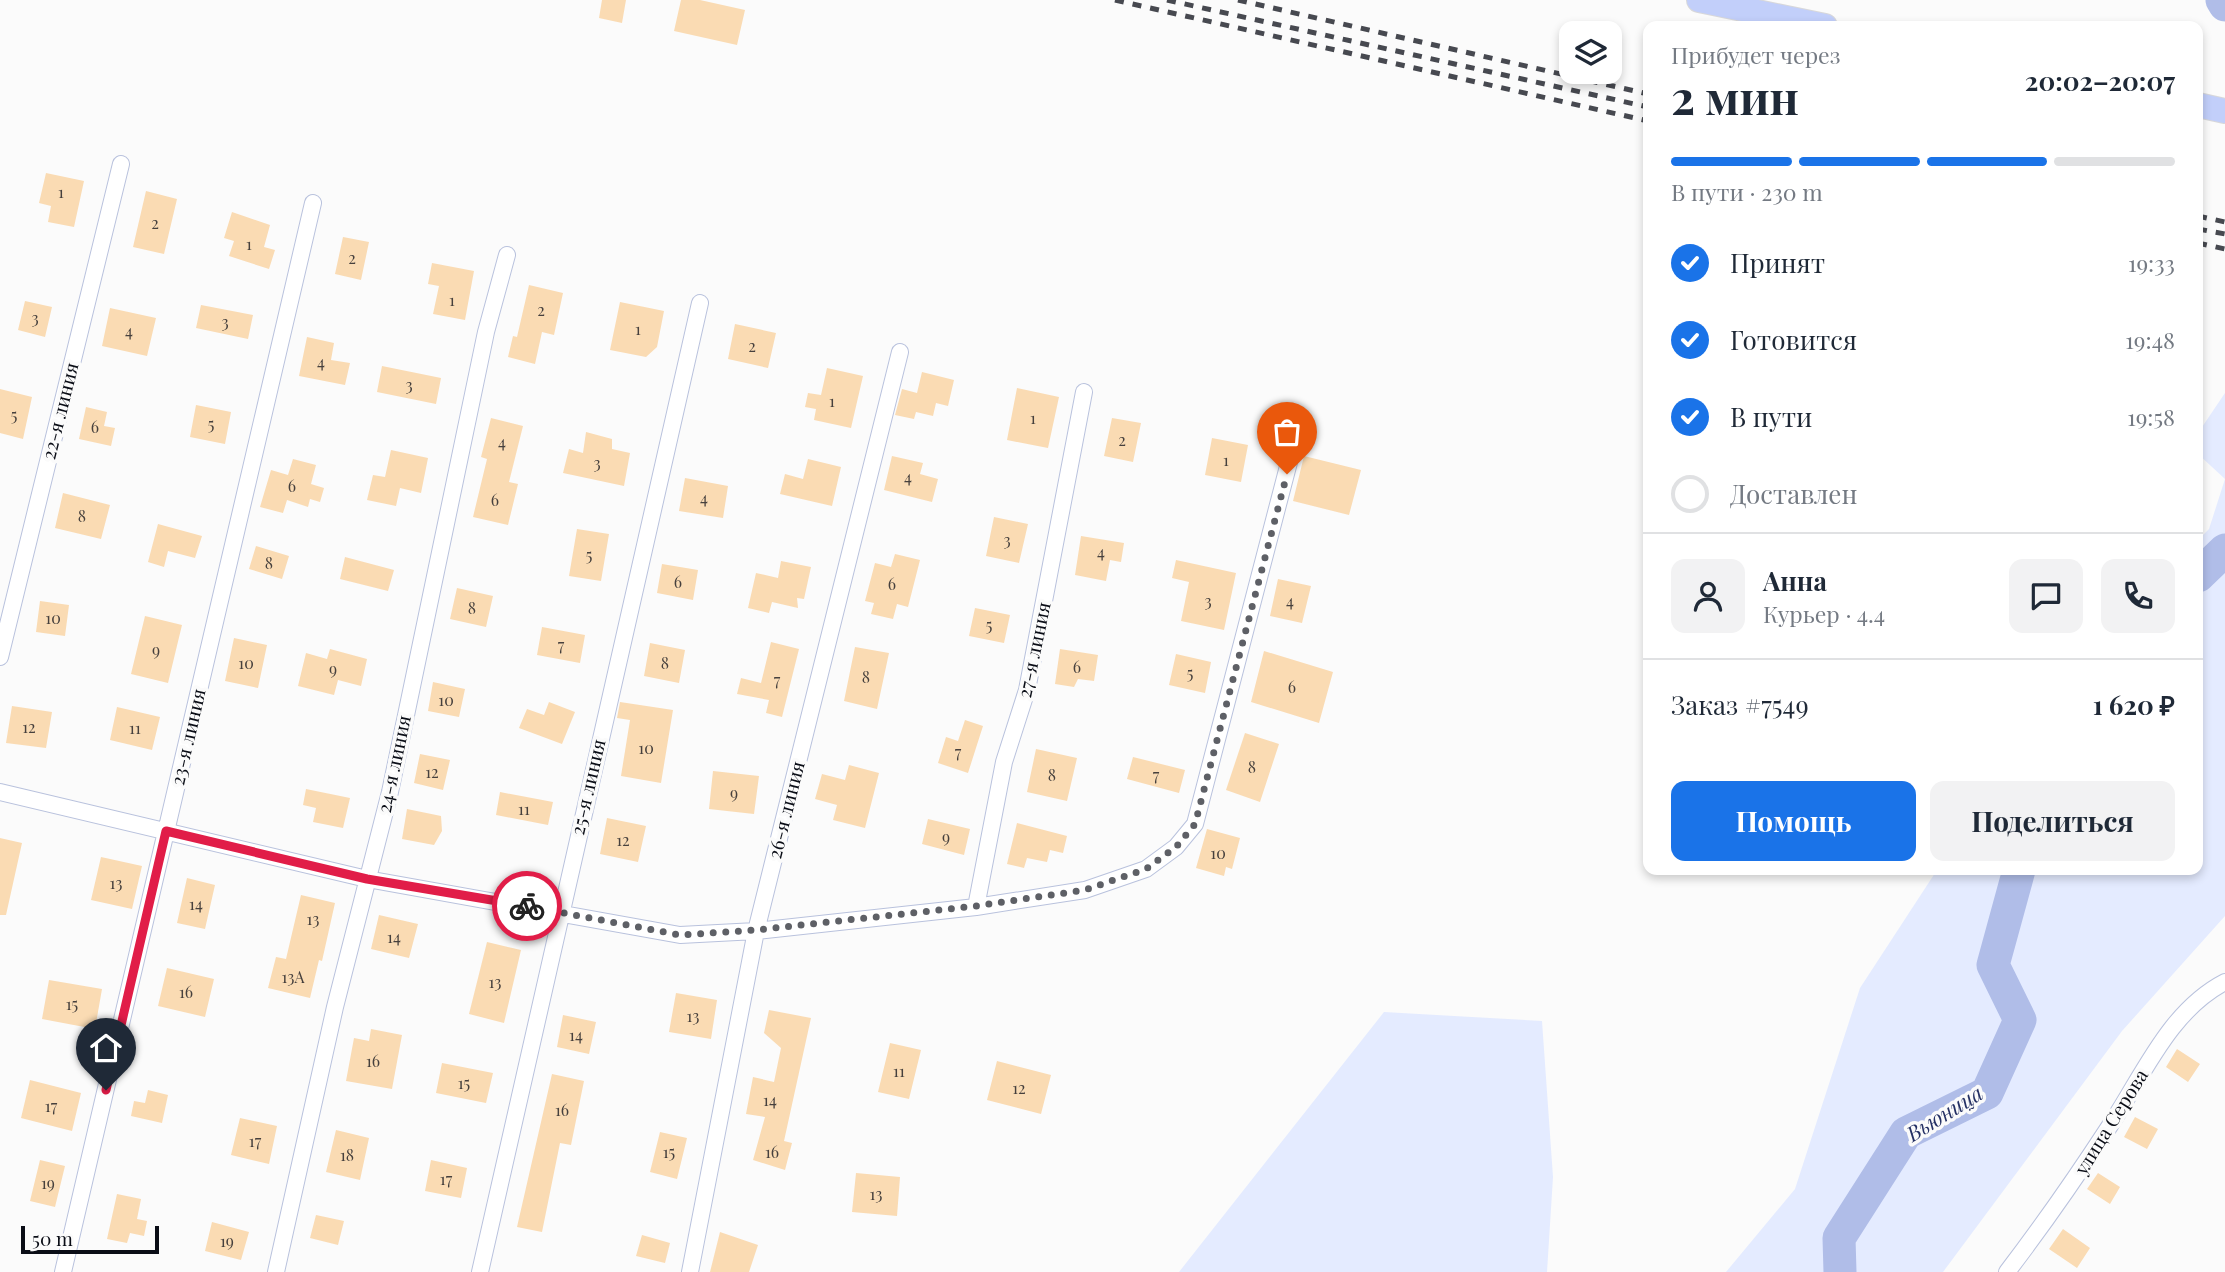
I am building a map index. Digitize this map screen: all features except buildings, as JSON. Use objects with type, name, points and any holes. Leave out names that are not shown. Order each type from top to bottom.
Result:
[{"type":"main road","points":[[1699,0],[1801,21]]},
{"type":"main road","points":[[2203,106],[2225,111]]},
{"type":"street","name":"22-я линия","points":[[0,657],[121,163]]},
{"type":"street","name":"23-я линия","points":[[63,1272],[313,203]]},
{"type":"street","name":"24-я линия","points":[[276,1272],[367,879],[390,792],[486,332],[507,255]]},
{"type":"street","name":"25-я линия","points":[[480,1272],[700,303]]},
{"type":"street","name":"26-я линия","points":[[690,1272],[756,930],[900,352]]},
{"type":"street","name":"27-я линия","points":[[976,906],[1004,762],[1027,690],[1084,392]]},
{"type":"street","points":[[0,792],[367,879],[680,935],[756,930],[976,906],[1085,890],[1146,869],[1176,847],[1195,824],[1293,447]]},
{"type":"street","name":"улица Серова","points":[[2007,1272],[2065,1194],[2158,1047],[2185,1013],[2209,990],[2225,982]]},
{"type":"shaded area","points":[[2225,393],[2225,479],[2203,459],[2203,426]]},
{"type":"shaded area","points":[[2225,479],[2225,916],[2122,1031],[1943,1272],[1726,1272],[1795,1189],[1860,988],[1934,875],[2203,875],[2203,535],[2209,529]]},
{"type":"shaded area","points":[[1384,1012],[1542,1021],[1553,1177],[1547,1272],[1179,1272]]},
{"type":"waterway","name":"Вьюница","points":[[2222,0],[2225,5]]},
{"type":"waterway","name":"Вьюница","points":[[2203,571],[2225,550]]},
{"type":"waterway","name":"Вьюница","points":[[1840,1272],[1839,1238],[1906,1133],[1987,1093],[2020,1020],[1993,965],[2018,875]]},
{"type":"railway","points":[[1115,0],[1643,120]]},
{"type":"railway","points":[[1167,0],[1643,106]]},
{"type":"railway","points":[[1238,0],[1643,93]]},
{"type":"railway","points":[[2203,217],[2225,222]]},
{"type":"railway","points":[[2203,230],[2225,234]]},
{"type":"railway","points":[[2203,244],[2225,249]]},
{"type":"way so far","points":[[527,906],[680,935],[731,932],[976,906],[1085,890],[1146,869],[1176,847],[1195,824],[1212,769],[1287,474]]},
{"type":"route","points":[[106,1090],[166,831],[367,879],[527,906]]}]
